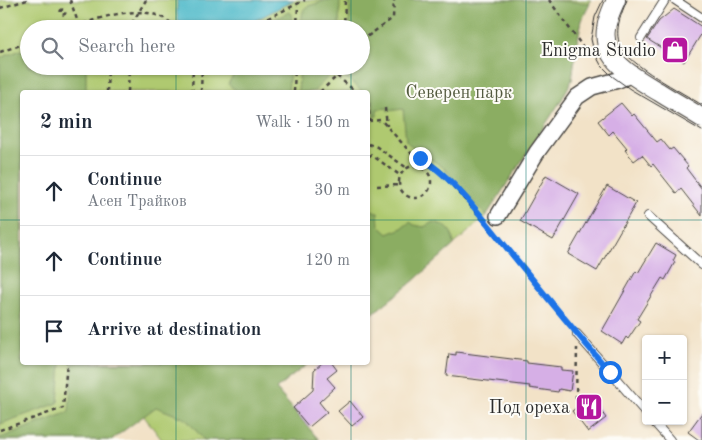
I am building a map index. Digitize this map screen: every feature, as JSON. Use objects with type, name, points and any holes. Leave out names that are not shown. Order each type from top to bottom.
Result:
[{"type":"street","points":[[616,0],[605,30],[606,42],[614,58],[630,75],[702,118]]},
{"type":"street","points":[[498,216],[537,152],[577,97],[592,87],[630,75]]},
{"type":"lane","points":[[641,38],[665,0]]},
{"type":"lane","points":[[675,0],[702,18]]},
{"type":"lane","points":[[648,216],[702,265]]},
{"type":"lane","points":[[577,334],[642,408]]},
{"type":"lane","points":[[657,425],[670,440]]},
{"type":"path","points":[[0,8],[27,0]]},
{"type":"path","points":[[70,0],[77,20]]},
{"type":"path","points":[[133,20],[146,0]]},
{"type":"path","points":[[264,20],[304,0]]},
{"type":"path","points":[[344,20],[345,0]]},
{"type":"path","points":[[370,35],[393,18],[394,0]]},
{"type":"path","points":[[549,0],[588,54]]},
{"type":"path","points":[[297,20],[298,3]]},
{"type":"path","points":[[66,11],[73,8]]},
{"type":"path","points":[[93,20],[128,12],[160,16],[166,20]]},
{"type":"path","points":[[0,52],[20,45]]},
{"type":"path","points":[[107,90],[108,75]]},
{"type":"path","points":[[128,90],[129,75]]},
{"type":"path","points":[[192,90],[193,75]]},
{"type":"path","points":[[201,90],[202,75]]},
{"type":"path","points":[[294,90],[295,75]]},
{"type":"path","points":[[322,90],[337,76],[354,90]]},
{"type":"path","points":[[385,108],[388,127]]},
{"type":"path","points":[[370,121],[381,120],[412,154],[430,163],[442,173],[577,334],[576,399]]},
{"type":"path","points":[[370,145],[377,147],[407,168]]},
{"type":"path","points":[[370,155],[401,176]]},
{"type":"path","points":[[425,169],[430,163]]},
{"type":"path","points":[[416,166],[425,169],[430,177],[430,188],[424,195],[419,197],[409,196],[400,185],[401,176],[407,168],[416,166]]},
{"type":"path","points":[[377,186],[400,185]]},
{"type":"path","points":[[0,430],[63,408],[67,365]]},
{"type":"green space","name":"Северен парк","points":[[0,0],[591,0],[582,20],[572,80],[562,99],[486,216],[411,283],[370,315],[370,90],[20,90],[20,365],[306,365],[276,389],[319,440],[162,440],[143,415],[111,440],[0,440]]},
{"type":"green space","points":[[326,0],[340,0],[339,20],[302,20],[304,10],[309,6]]},
{"type":"green space","points":[[350,0],[540,0],[590,3],[582,20],[572,80],[562,99],[486,216],[444,168],[418,153],[406,141],[403,109],[388,111],[388,108],[377,109],[377,116],[374,117],[370,90],[361,90],[343,75],[370,75],[370,20],[349,20]]},
{"type":"green space","points":[[289,12],[292,14],[292,20],[273,20]]},
{"type":"green space","points":[[20,50],[20,75],[86,75],[86,90],[20,90],[20,365],[61,365],[58,403],[0,424],[0,58]]},
{"type":"green space","points":[[234,75],[289,75],[288,90],[236,90],[228,84]]},
{"type":"green space","points":[[299,75],[330,75],[315,90],[298,90]]},
{"type":"green space","points":[[370,209],[378,213],[379,226],[388,234],[410,222],[424,227],[433,222],[442,225],[451,232],[454,245],[370,315]]},
{"type":"green space","points":[[73,365],[305,365],[276,389],[319,440],[204,440],[186,419],[156,407],[111,440],[0,440],[0,438],[69,412]]},
{"type":"water","points":[[177,0],[294,0],[256,20],[178,20]]},
{"type":"building","points":[[674,9],[702,27],[702,33],[684,62],[647,39],[659,21]]},
{"type":"building","points":[[621,103],[632,116],[634,114],[657,142],[661,139],[670,150],[673,148],[688,166],[686,168],[702,189],[702,216],[681,189],[676,193],[653,164],[651,166],[642,155],[634,161],[625,150],[627,148],[613,131],[609,135],[598,121]]},
{"type":"building","points":[[546,175],[579,194],[553,240],[520,221]]},
{"type":"building","points":[[607,186],[636,203],[597,271],[568,254]]},
{"type":"building","points":[[656,243],[676,255],[673,261],[675,262],[665,280],[662,278],[637,319],[640,321],[628,339],[626,337],[622,344],[602,331],[636,271],[638,273]]},
{"type":"building","points":[[456,352],[527,361],[527,363],[561,367],[561,370],[573,371],[570,391],[559,389],[558,392],[529,388],[530,386],[446,376],[449,354],[456,355]]},
{"type":"building","points":[[320,365],[333,365],[337,370],[327,378],[335,387],[319,402],[327,412],[309,427],[293,408],[313,390],[314,370]]},
{"type":"building","points":[[591,397],[606,418],[588,432],[572,411]]},
{"type":"building","points":[[350,401],[363,417],[352,426],[338,411]]},
{"type":"building","points":[[702,413],[702,440],[699,440],[688,432]]},
{"type":"tram line","points":[[603,0],[595,17],[591,39],[594,52],[601,65],[630,89],[702,131]]},
{"type":"tram line","points":[[627,0],[618,28],[618,39],[625,53],[633,61],[669,86],[702,105]]},
{"type":"place","name":"Enigma Studio","points":[[675,50]]},
{"type":"place","name":"Под ореха","points":[[589,407]]},
{"type":"route","points":[[420,158],[430,163],[442,173],[610,372]]}]
